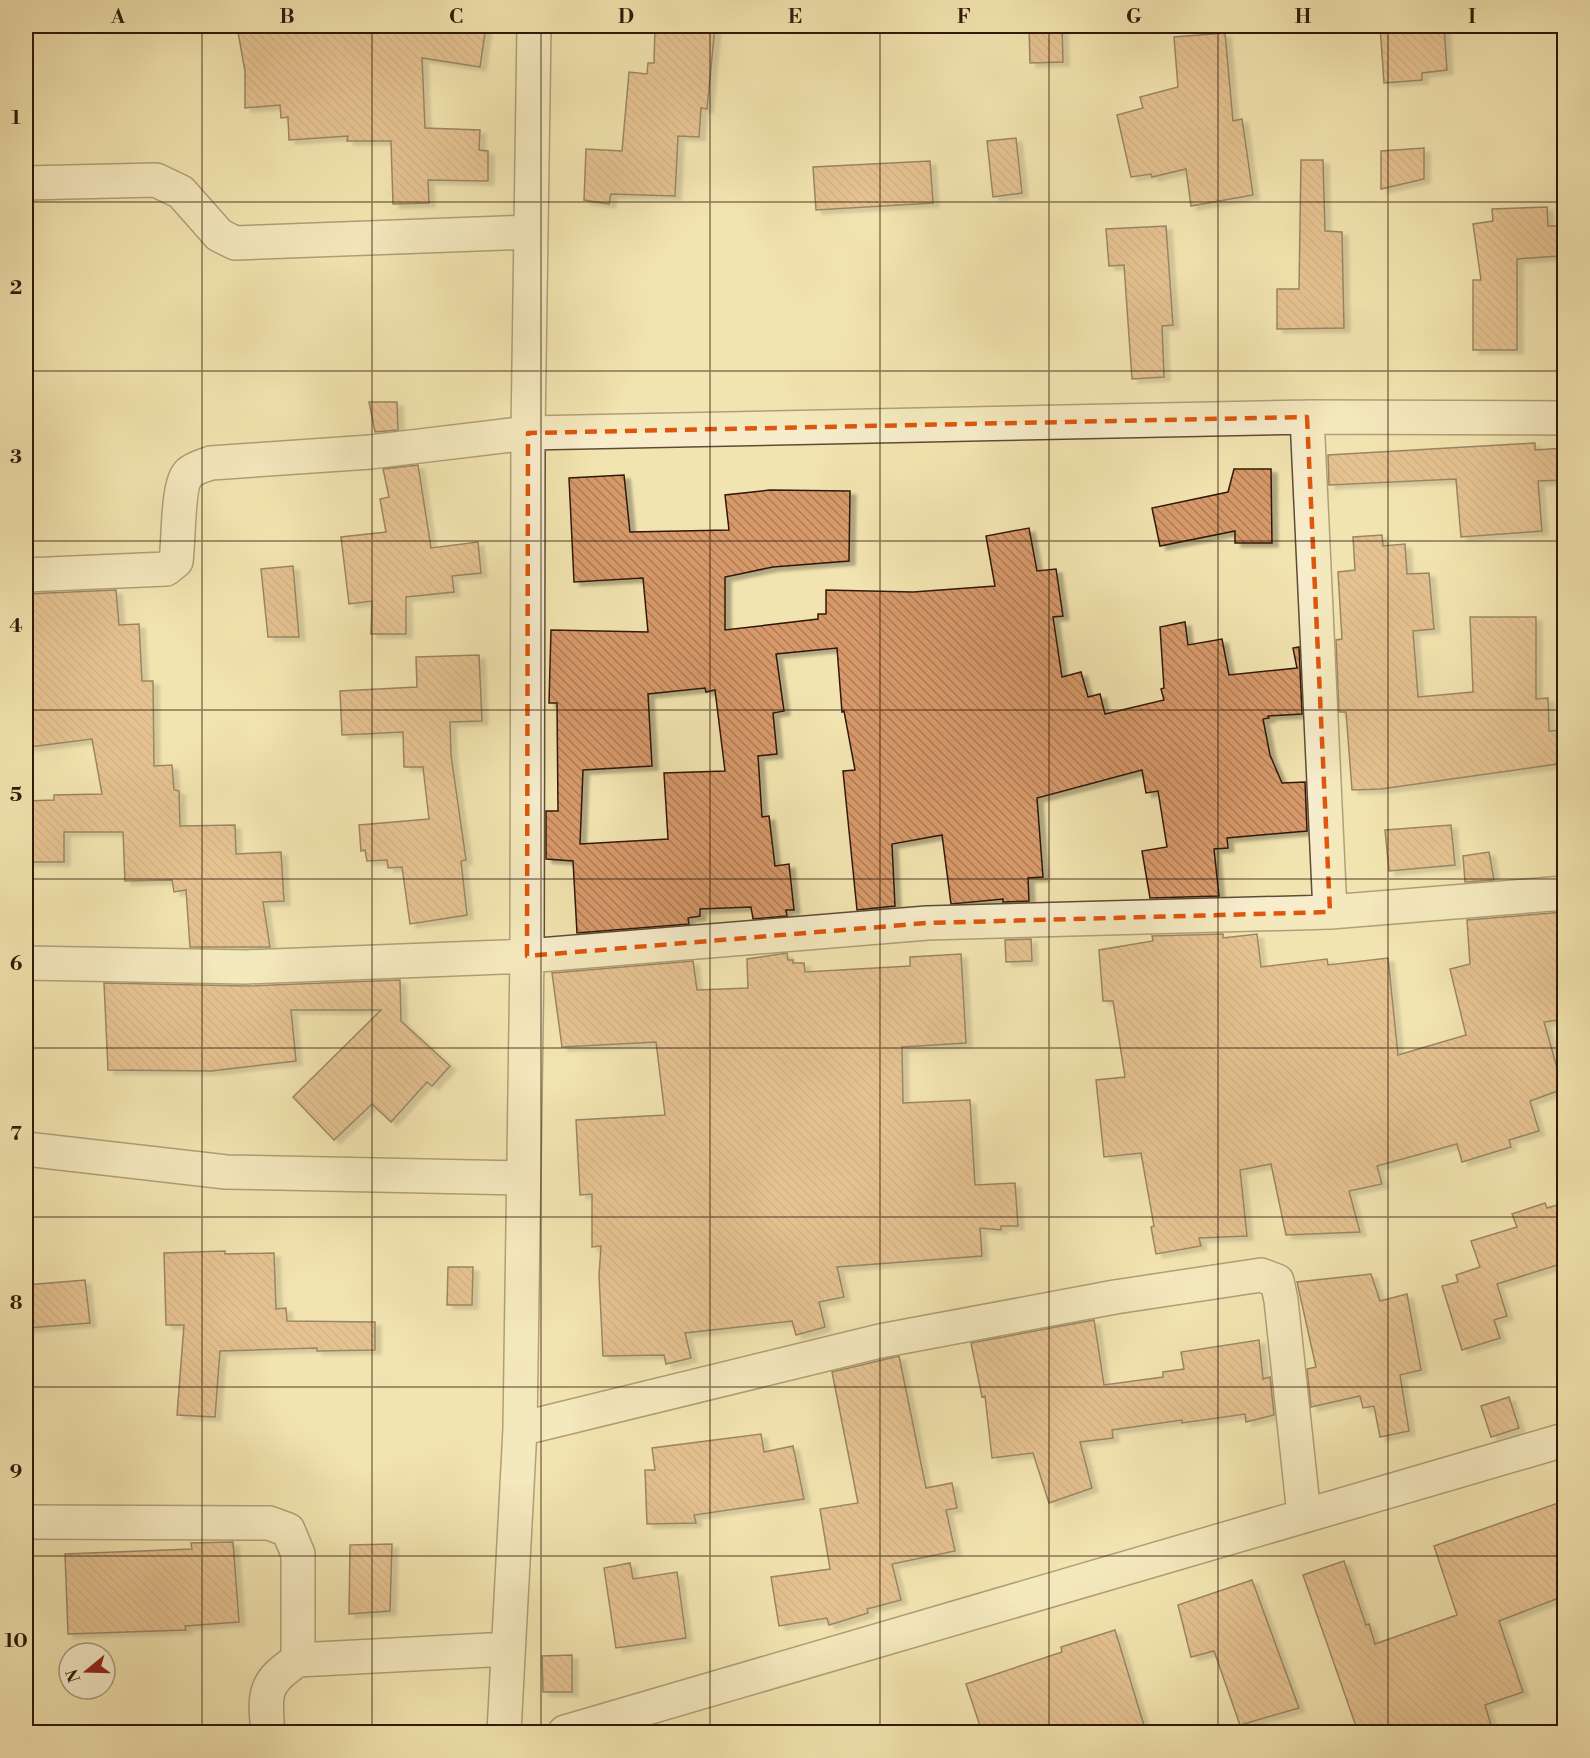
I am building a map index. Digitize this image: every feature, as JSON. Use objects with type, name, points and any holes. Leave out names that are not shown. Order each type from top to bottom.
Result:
[{"type":"street","points":[[504,1732],[520,1430],[527,956],[528,433],[534,26]]},
{"type":"street","points":[[26,183],[156,180],[181,192],[219,235],[235,243],[531,232]]},
{"type":"street","points":[[1307,417],[1330,912]]},
{"type":"street","points":[[26,575],[166,569],[176,561],[180,524],[179,491],[189,472],[211,463],[370,452],[528,433],[1307,417],[1564,418]]},
{"type":"street","points":[[26,963],[246,967],[527,956],[927,923],[1330,912],[1564,893]]},
{"type":"street","points":[[26,1149],[226,1172],[524,1178]]},
{"type":"street","points":[[520,1430],[880,1341],[1115,1297],[1261,1275],[1277,1281],[1281,1300],[1304,1515]]},
{"type":"street","points":[[565,1732],[1564,1440]]},
{"type":"street","points":[[26,1522],[269,1523],[288,1530],[298,1554],[298,1660]]},
{"type":"street","points":[[268,1732],[267,1691],[276,1674],[298,1660],[508,1649]]},
{"type":"highlighted area","points":[[1307,417],[1330,912],[927,923],[527,956],[528,433]]},
{"type":"building","points":[[280,26],[321,26],[322,30],[380,26],[486,26],[480,67],[422,58],[425,128],[480,130],[479,150],[488,151],[488,181],[428,180],[429,203],[393,204],[391,141],[347,141],[348,136],[289,140],[288,117],[281,118],[280,105],[245,108],[245,71],[238,32]]},
{"type":"building","points":[[655,26],[715,26],[707,109],[701,108],[699,137],[678,136],[675,196],[611,194],[609,204],[584,200],[586,149],[622,151],[629,72],[647,74],[648,63],[654,63]]},
{"type":"building","points":[[1029,26],[1062,26],[1063,62],[1030,63]]},
{"type":"building","points":[[1380,26],[1444,26],[1447,70],[1422,73],[1422,80],[1384,83]]},
{"type":"building","points":[[1225,33],[1233,121],[1242,119],[1253,195],[1191,206],[1186,169],[1152,177],[1151,174],[1131,177],[1117,115],[1143,108],[1140,97],[1178,87],[1174,37]]},
{"type":"building","points":[[1016,138],[1022,193],[993,197],[987,141]]},
{"type":"building","points":[[1424,148],[1424,179],[1381,189],[1381,151]]},
{"type":"building","points":[[1301,160],[1323,160],[1325,231],[1342,232],[1344,328],[1277,329],[1277,289],[1299,289]]},
{"type":"building","points":[[930,161],[933,203],[816,210],[813,167]]},
{"type":"building","points":[[1547,207],[1548,226],[1558,226],[1559,256],[1517,259],[1517,350],[1473,350],[1473,280],[1481,280],[1473,224],[1493,221],[1492,209]]},
{"type":"building","points":[[1166,226],[1173,325],[1162,326],[1164,377],[1132,379],[1124,265],[1109,266],[1106,229]]},
{"type":"building","points":[[369,402],[397,402],[398,430],[375,432]]},
{"type":"building","points":[[1535,443],[1535,450],[1564,448],[1564,480],[1538,481],[1542,531],[1461,537],[1456,479],[1329,485],[1328,455]]},
{"type":"building","points":[[418,465],[431,548],[478,542],[481,573],[452,576],[454,592],[406,597],[406,634],[371,634],[372,601],[349,604],[341,537],[386,532],[380,499],[389,497],[383,469]]},
{"type":"building","points":[[1234,469],[1271,469],[1272,543],[1235,543],[1235,531],[1160,546],[1152,508],[1228,492]]},
{"type":"building","points":[[624,475],[630,532],[729,530],[725,495],[770,490],[850,491],[849,561],[773,567],[725,577],[725,630],[818,619],[818,614],[826,614],[826,590],[913,592],[995,586],[986,536],[1029,528],[1037,571],[1056,569],[1063,616],[1053,617],[1062,677],[1081,672],[1088,697],[1100,694],[1105,714],[1164,700],[1161,689],[1164,688],[1160,627],[1185,622],[1188,645],[1222,639],[1229,675],[1297,668],[1293,648],[1299,647],[1302,714],[1268,716],[1269,718],[1263,719],[1270,755],[1282,783],[1305,782],[1307,831],[1227,838],[1228,848],[1214,849],[1219,896],[1150,898],[1142,851],[1167,847],[1158,791],[1146,793],[1142,770],[1037,798],[1043,877],[1028,878],[1029,901],[1003,902],[1003,899],[951,904],[942,835],[892,844],[895,906],[857,910],[843,771],[855,770],[844,711],[842,712],[837,648],[776,654],[784,711],[773,713],[777,754],[758,756],[762,817],[769,816],[775,866],[789,864],[794,910],[786,910],[787,916],[753,919],[751,907],[700,909],[700,916],[688,918],[689,924],[577,933],[573,861],[546,859],[546,811],[558,811],[557,703],[549,703],[551,630],[648,632],[643,578],[574,582],[569,478]],"holes":[[[705,688],[706,692],[715,690],[725,771],[664,773],[668,839],[580,844],[583,770],[652,766],[648,694]]]},
{"type":"building","points":[[1382,535],[1383,546],[1405,544],[1407,574],[1429,573],[1434,629],[1413,631],[1418,697],[1473,692],[1470,617],[1536,617],[1536,699],[1548,698],[1549,731],[1564,730],[1564,763],[1381,789],[1352,790],[1346,712],[1339,712],[1336,640],[1342,639],[1338,572],[1355,570],[1353,537]]},
{"type":"building","points":[[293,566],[299,637],[268,637],[261,569]]},
{"type":"building","points":[[116,590],[119,625],[139,624],[142,681],[153,681],[154,766],[172,765],[174,790],[179,791],[180,826],[235,825],[236,854],[281,852],[284,901],[263,902],[270,947],[190,947],[186,890],[174,892],[172,880],[125,881],[123,832],[64,832],[64,862],[26,862],[26,801],[54,800],[54,795],[102,794],[92,739],[29,747],[26,721],[26,594]]},
{"type":"building","points":[[479,655],[482,721],[450,722],[451,755],[466,860],[461,861],[467,915],[410,924],[402,867],[388,868],[387,860],[367,861],[365,850],[361,851],[359,825],[429,819],[423,767],[404,767],[403,732],[342,735],[340,691],[417,687],[416,657]]},
{"type":"building","points":[[1451,825],[1455,865],[1389,871],[1385,830]]},
{"type":"building","points":[[1489,852],[1494,880],[1465,882],[1463,856]]},
{"type":"building","points":[[1564,912],[1564,1019],[1544,1022],[1563,1089],[1530,1101],[1539,1131],[1509,1140],[1511,1147],[1462,1162],[1457,1144],[1377,1166],[1382,1184],[1349,1191],[1360,1232],[1286,1235],[1271,1164],[1240,1170],[1247,1236],[1199,1238],[1201,1246],[1156,1254],[1151,1227],[1154,1226],[1141,1153],[1104,1157],[1096,1080],[1125,1077],[1113,1001],[1103,1001],[1099,950],[1153,941],[1152,936],[1223,934],[1223,938],[1257,934],[1261,967],[1327,959],[1328,965],[1388,958],[1398,1055],[1466,1035],[1450,969],[1470,964],[1467,920]]},
{"type":"building","points":[[1031,939],[1032,961],[1006,962],[1005,940]]},
{"type":"building","points":[[787,953],[788,960],[793,960],[793,963],[804,963],[805,972],[910,966],[910,957],[961,954],[966,1043],[902,1047],[903,1103],[970,1100],[975,1185],[1015,1183],[1018,1226],[1001,1226],[1001,1230],[980,1228],[982,1256],[837,1267],[844,1297],[819,1302],[825,1327],[796,1335],[792,1321],[685,1333],[691,1358],[666,1364],[664,1355],[603,1356],[599,1276],[601,1246],[592,1247],[592,1194],[580,1195],[576,1120],[665,1115],[656,1042],[562,1047],[552,973],[693,961],[697,990],[748,988],[747,959]]},
{"type":"building","points":[[400,980],[401,1021],[450,1066],[432,1086],[427,1082],[391,1122],[372,1104],[334,1140],[293,1097],[381,1010],[291,1010],[296,1061],[211,1071],[108,1070],[104,983],[247,986]]},
{"type":"building","points":[[1545,1203],[1547,1208],[1564,1203],[1564,1263],[1497,1284],[1507,1316],[1494,1320],[1500,1338],[1462,1350],[1442,1286],[1458,1282],[1456,1275],[1480,1267],[1471,1241],[1517,1227],[1512,1214]]},
{"type":"building","points":[[225,1251],[225,1254],[274,1253],[276,1309],[286,1308],[287,1321],[375,1322],[375,1350],[317,1351],[317,1348],[220,1351],[215,1417],[177,1415],[184,1325],[166,1325],[164,1253]]},
{"type":"building","points":[[448,1267],[473,1267],[472,1305],[447,1305]]},
{"type":"building","points":[[1371,1274],[1380,1301],[1407,1294],[1421,1370],[1400,1375],[1409,1431],[1380,1437],[1374,1406],[1363,1408],[1360,1396],[1311,1407],[1307,1369],[1316,1367],[1297,1282]]},
{"type":"building","points":[[85,1280],[90,1323],[27,1328],[26,1285]]},
{"type":"building","points":[[1094,1320],[1104,1385],[1163,1377],[1163,1372],[1184,1369],[1181,1352],[1259,1340],[1263,1379],[1270,1377],[1274,1415],[1246,1422],[1245,1414],[1182,1423],[1182,1420],[1112,1430],[1113,1438],[1080,1442],[1092,1488],[1049,1503],[1033,1453],[992,1458],[985,1396],[982,1397],[971,1343]]},
{"type":"building","points":[[899,1356],[926,1488],[952,1483],[957,1508],[946,1510],[955,1551],[892,1564],[901,1600],[867,1609],[868,1613],[829,1625],[827,1618],[779,1626],[771,1577],[830,1569],[820,1509],[858,1503],[832,1372]]},
{"type":"building","points":[[1509,1397],[1519,1428],[1491,1437],[1481,1406]]},
{"type":"building","points":[[761,1434],[764,1452],[793,1446],[804,1499],[694,1515],[696,1523],[647,1524],[645,1470],[655,1470],[652,1448]]},
{"type":"building","points":[[1564,1501],[1564,1596],[1499,1621],[1523,1692],[1485,1705],[1493,1732],[1358,1732],[1303,1575],[1344,1561],[1375,1644],[1457,1615],[1434,1546]]},
{"type":"building","points":[[233,1542],[239,1622],[185,1626],[186,1630],[68,1634],[65,1554],[192,1549],[191,1543]]},
{"type":"building","points":[[392,1544],[390,1611],[349,1614],[350,1545]]},
{"type":"building","points":[[630,1563],[633,1579],[677,1572],[686,1638],[616,1648],[604,1568]]},
{"type":"building","points":[[1252,1580],[1299,1708],[1240,1725],[1214,1651],[1191,1657],[1178,1605]]},
{"type":"building","points":[[1115,1630],[1146,1732],[982,1732],[966,1684],[1062,1652],[1061,1647]]},
{"type":"building","points":[[572,1655],[572,1692],[543,1692],[542,1656]]}]
